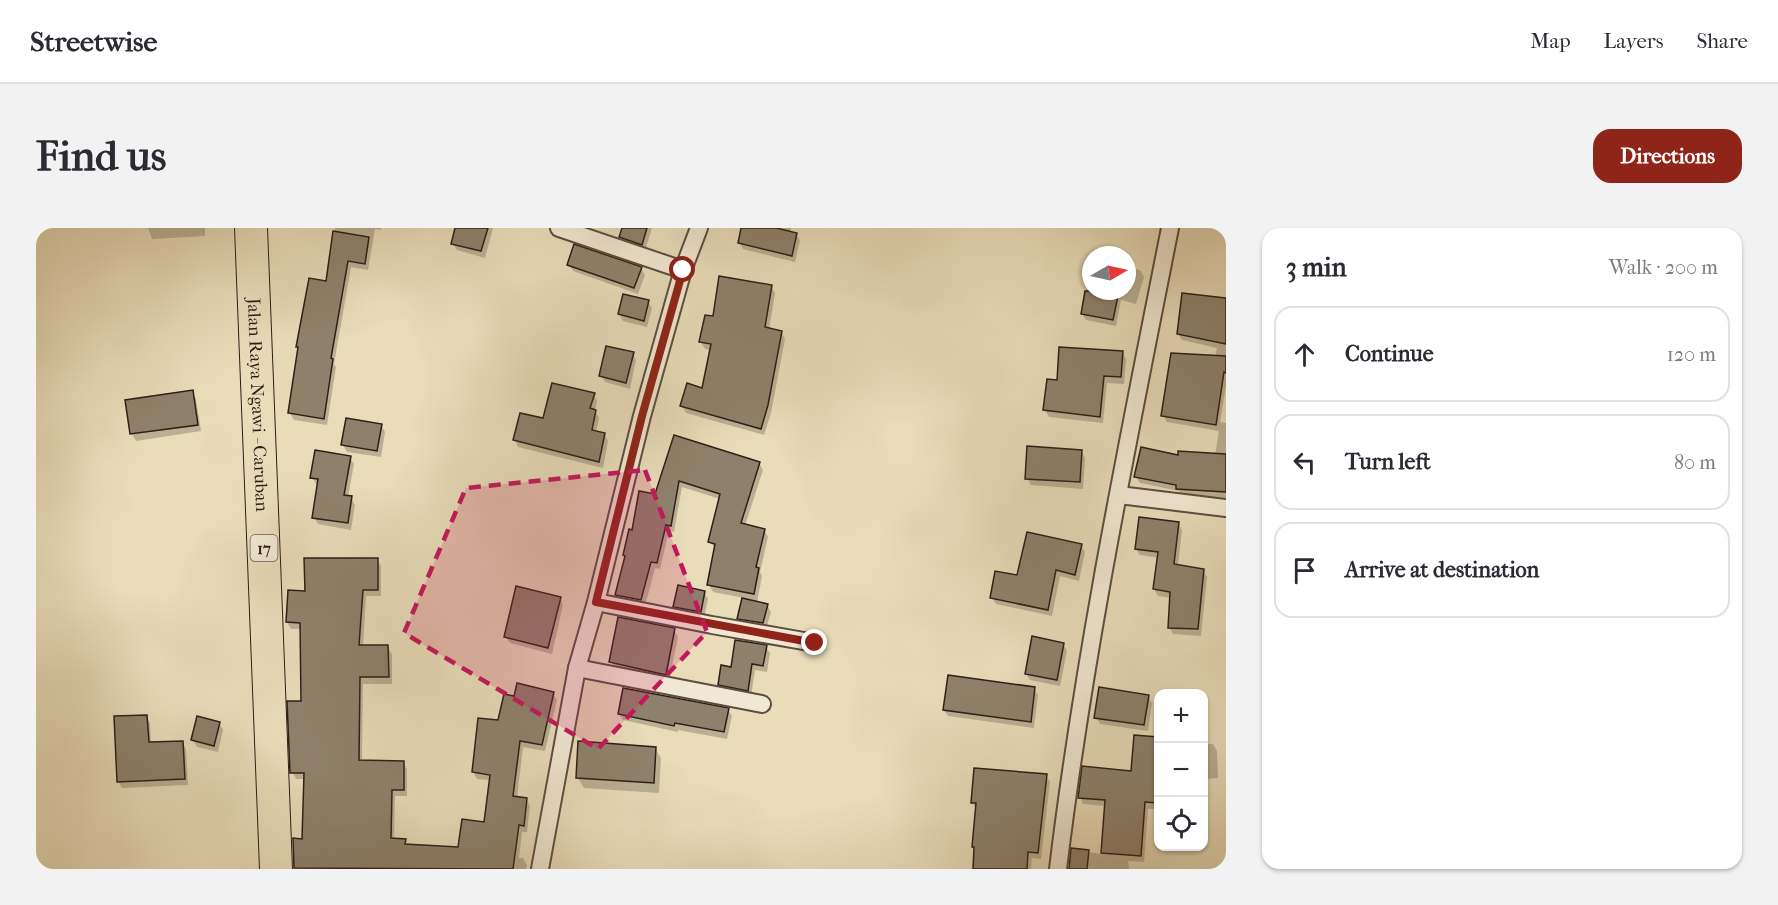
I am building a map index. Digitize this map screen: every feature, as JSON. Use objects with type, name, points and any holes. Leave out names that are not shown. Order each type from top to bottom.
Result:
[{"type":"highway","name":"Jalan Raya Ngawi - Caruban","points":[[251,228],[276,869]]},
{"type":"street","points":[[559,228],[683,270]]},
{"type":"street","points":[[540,869],[577,668],[596,602],[642,416],[683,270],[699,228]]},
{"type":"street","points":[[1058,869],[1068,789],[1119,495],[1170,228]]},
{"type":"street","points":[[1119,495],[1226,508]]},
{"type":"street","points":[[596,602],[815,643]]},
{"type":"street","points":[[577,668],[762,704]]},
{"type":"highlighted area","points":[[645,470],[707,632],[598,749],[404,633],[466,488]]},
{"type":"building","points":[[455,228],[488,228],[481,251],[451,244]]},
{"type":"building","points":[[622,228],[647,228],[642,245],[619,237]]},
{"type":"building","points":[[741,228],[776,228],[797,233],[792,256],[738,243]]},
{"type":"building","points":[[333,231],[369,237],[365,264],[348,261],[331,358],[333,359],[324,419],[288,413],[298,347],[296,347],[309,278],[326,281]]},
{"type":"building","points":[[574,244],[642,267],[634,288],[567,265]]},
{"type":"building","points":[[719,276],[772,285],[765,327],[782,331],[768,405],[761,429],[680,406],[687,383],[702,388],[711,344],[699,342],[705,315],[713,316]]},
{"type":"building","points":[[1182,293],[1226,298],[1226,344],[1177,334]]},
{"type":"building","points":[[623,294],[649,300],[644,321],[618,314]]},
{"type":"building","points":[[1083,300],[1117,300],[1113,320],[1081,314]]},
{"type":"building","points":[[606,346],[634,352],[626,383],[599,376]]},
{"type":"building","points":[[1059,347],[1123,351],[1121,377],[1104,376],[1100,417],[1043,410],[1047,379],[1057,380]]},
{"type":"building","points":[[1171,353],[1226,356],[1226,373],[1224,372],[1216,425],[1161,416]]},
{"type":"building","points":[[552,383],[595,393],[590,408],[596,410],[592,430],[605,433],[599,462],[513,440],[520,413],[543,418]]},
{"type":"building","points":[[193,390],[198,425],[130,434],[125,400]]},
{"type":"building","points":[[346,418],[382,424],[377,451],[341,445]]},
{"type":"building","points":[[674,435],[760,462],[741,523],[765,529],[756,567],[759,568],[754,594],[707,585],[715,544],[708,542],[720,494],[679,481],[671,526],[666,525],[657,563],[651,562],[641,600],[615,595],[629,529],[632,530],[639,491],[655,494]]},
{"type":"building","points":[[1027,446],[1082,450],[1080,482],[1025,479]]},
{"type":"building","points":[[1141,447],[1178,455],[1178,451],[1226,454],[1226,492],[1176,489],[1176,485],[1134,477]]},
{"type":"building","points":[[315,450],[351,456],[344,495],[352,496],[348,523],[312,518],[318,479],[310,478]]},
{"type":"building","points":[[1139,517],[1179,522],[1174,564],[1204,569],[1198,629],[1168,628],[1170,592],[1153,589],[1158,552],[1135,549]]},
{"type":"building","points":[[1027,532],[1082,544],[1075,575],[1056,570],[1048,610],[990,598],[995,571],[1017,575]]},
{"type":"building","points":[[304,558],[378,558],[378,590],[363,590],[359,645],[388,645],[389,677],[360,677],[359,760],[404,761],[404,790],[392,790],[391,838],[406,839],[405,844],[458,847],[462,819],[484,822],[490,775],[472,772],[478,718],[498,720],[504,694],[514,696],[517,683],[554,692],[542,745],[520,741],[513,796],[527,798],[524,826],[519,825],[513,869],[294,868],[293,838],[302,839],[304,773],[290,773],[287,701],[301,701],[300,623],[286,622],[288,590],[305,591]]},
{"type":"building","points":[[678,585],[705,591],[701,612],[673,607]]},
{"type":"building","points":[[516,586],[561,597],[548,648],[504,637]]},
{"type":"building","points":[[742,598],[768,604],[763,623],[737,619]]},
{"type":"building","points":[[618,617],[675,628],[666,675],[609,662]]},
{"type":"building","points":[[1032,636],[1064,643],[1057,680],[1025,674]]},
{"type":"building","points":[[735,640],[767,645],[763,666],[752,664],[748,691],[718,685],[721,665],[731,667]]},
{"type":"building","points":[[948,675],[1035,687],[1031,722],[943,710]]},
{"type":"building","points":[[1099,687],[1149,695],[1144,725],[1094,718]]},
{"type":"building","points":[[623,688],[729,708],[724,732],[675,723],[674,726],[618,714]]},
{"type":"building","points":[[147,715],[149,742],[183,741],[185,779],[117,782],[114,716]]},
{"type":"building","points":[[197,716],[220,722],[214,746],[191,740]]},
{"type":"building","points":[[1134,735],[1154,737],[1154,803],[1145,802],[1141,856],[1101,853],[1105,800],[1078,798],[1082,766],[1131,771]]},
{"type":"building","points":[[578,741],[656,747],[654,783],[576,778]]},
{"type":"building","points":[[974,768],[1047,774],[1038,853],[1028,852],[1027,869],[973,869],[974,847],[972,847],[976,803],[971,803]]},
{"type":"building","points":[[1071,848],[1089,850],[1087,869],[1069,869]]},
{"type":"route","points":[[683,270],[642,416],[596,602],[815,643]]}]
